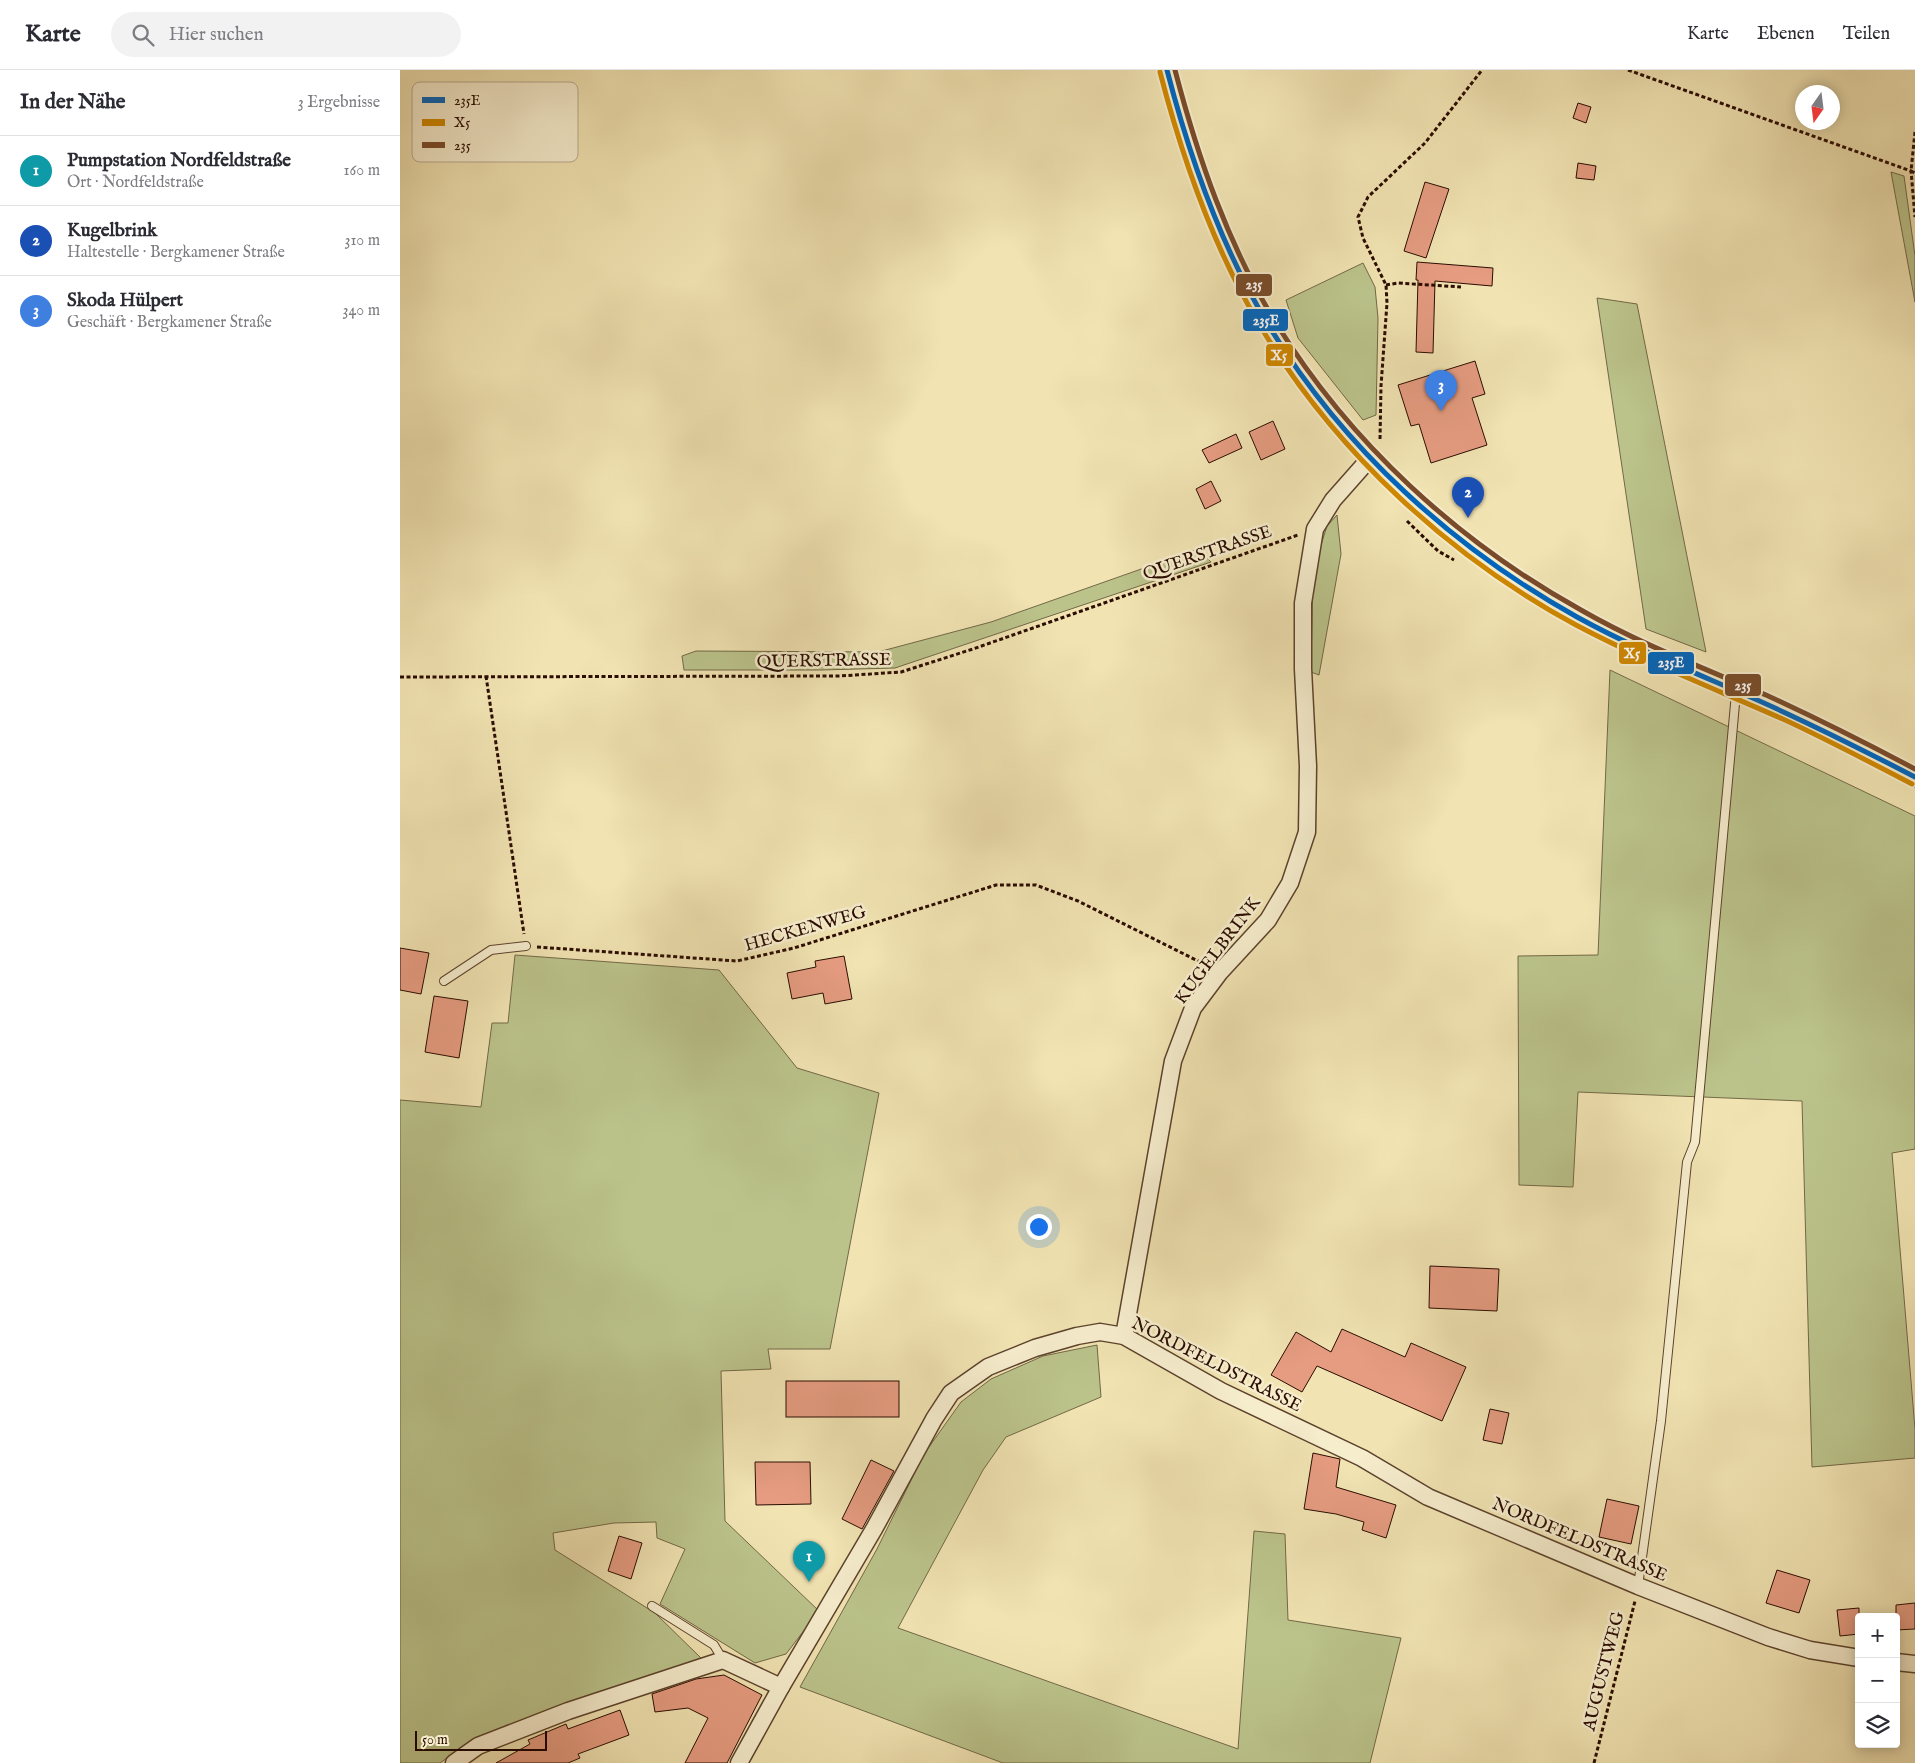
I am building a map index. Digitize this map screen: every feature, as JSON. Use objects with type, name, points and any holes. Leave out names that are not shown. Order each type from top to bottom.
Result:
[{"type":"street","points":[[1167,70],[1200,180],[1214,217],[1252,295],[1270,327],[1308,382],[1371,457],[1401,488],[1449,531],[1528,587],[1576,616],[1630,644],[1792,716],[1915,776]]},
{"type":"street","name":"KUGELBRINK","points":[[1124,1336],[1173,1061],[1193,1008],[1220,972],[1268,920],[1290,883],[1307,832],[1308,766],[1303,669],[1303,603],[1315,529],[1334,500],[1371,457]]},
{"type":"street","name":"NORDFELDSTRASSE","points":[[739,1763],[781,1687],[834,1600],[934,1419],[951,1393],[988,1367],[1035,1348],[1077,1336],[1100,1332],[1124,1336],[1221,1391],[1362,1458],[1428,1498],[1638,1586],[1768,1636],[1810,1650],[1855,1657]]},
{"type":"street","points":[[454,1763],[478,1746],[568,1711],[723,1660],[781,1687]]},
{"type":"street","points":[[1900,1662],[1915,1664]]},
{"type":"lane","points":[[1638,1586],[1661,1421],[1687,1162],[1695,1142],[1736,691]]},
{"type":"lane","points":[[444,981],[491,950],[526,946]]},
{"type":"lane","points":[[652,1606],[714,1645],[723,1660]]},
{"type":"path","points":[[1371,457],[1380,445],[1387,303],[1386,285],[1362,238],[1358,217],[1368,197],[1425,143],[1482,70]]},
{"type":"path","points":[[1628,70],[1913,172]]},
{"type":"path","points":[[1915,132],[1913,172],[1915,217]]},
{"type":"path","points":[[1386,285],[1461,287]]},
{"type":"path","points":[[1405,519],[1438,551],[1455,560]]},
{"type":"path","name":"QUERSTRASSE","points":[[400,677],[839,676],[901,672],[973,649],[1315,529]]},
{"type":"path","points":[[486,676],[526,946]]},
{"type":"path","name":"HECKENWEG","points":[[526,946],[737,961],[794,948],[996,885],[1036,885],[1078,901],[1220,972]]},
{"type":"path","name":"AUGUSTWEG","points":[[1594,1763],[1638,1586]]},
{"type":"green space","points":[[1891,172],[1904,176],[1915,256],[1915,302]]},
{"type":"green space","points":[[1363,263],[1375,287],[1378,318],[1376,415],[1363,420],[1298,338],[1286,300]]},
{"type":"green space","points":[[1597,298],[1637,304],[1706,652],[1646,629]]},
{"type":"green space","points":[[1337,515],[1341,554],[1319,675],[1311,672],[1313,570],[1327,526]]},
{"type":"green space","points":[[1198,549],[1211,562],[895,668],[684,670],[682,656],[696,651],[878,652],[991,622]]},
{"type":"green space","points":[[1610,670],[1915,816],[1915,1149],[1892,1153],[1915,1429],[1915,1458],[1812,1467],[1802,1101],[1578,1092],[1573,1187],[1519,1185],[1518,956],[1598,955]]},
{"type":"green space","points":[[515,955],[719,970],[797,1068],[879,1093],[830,1349],[768,1349],[771,1369],[721,1371],[725,1521],[819,1611],[786,1654],[755,1663],[660,1604],[685,1549],[657,1538],[656,1522],[614,1523],[553,1533],[555,1550],[655,1613],[702,1659],[476,1737],[440,1763],[400,1763],[400,1100],[481,1107],[492,1023],[508,1023]]},
{"type":"green space","points":[[1097,1345],[1101,1397],[1006,1437],[983,1470],[898,1628],[1238,1749],[1254,1531],[1285,1534],[1288,1620],[1401,1638],[1370,1763],[1003,1763],[800,1687],[877,1549],[924,1454],[961,1402],[991,1379],[1043,1356]]},
{"type":"building","points":[[1578,103],[1591,107],[1586,123],[1573,118]]},
{"type":"building","points":[[1578,163],[1596,166],[1594,180],[1576,178]]},
{"type":"building","points":[[1425,182],[1449,189],[1426,258],[1404,251]]},
{"type":"building","points":[[1417,262],[1493,268],[1492,286],[1435,281],[1433,353],[1416,352]]},
{"type":"building","points":[[1475,361],[1485,394],[1472,398],[1487,445],[1431,463],[1419,424],[1411,426],[1398,385]]},
{"type":"building","points":[[1273,421],[1285,449],[1261,460],[1249,432]]},
{"type":"building","points":[[1236,434],[1242,448],[1209,463],[1202,450]]},
{"type":"building","points":[[1211,481],[1221,501],[1205,509],[1196,489]]},
{"type":"building","points":[[400,948],[429,953],[421,994],[400,990]]},
{"type":"building","points":[[844,956],[852,999],[825,1004],[823,993],[792,999],[787,973],[816,967],[815,961]]},
{"type":"building","points":[[434,996],[468,1001],[459,1058],[425,1052]]},
{"type":"building","points":[[1430,1266],[1499,1269],[1497,1311],[1429,1308]]},
{"type":"building","points":[[1342,1329],[1405,1357],[1411,1343],[1466,1367],[1442,1421],[1317,1366],[1302,1392],[1271,1375],[1296,1332],[1331,1352]]},
{"type":"building","points":[[786,1381],[899,1381],[899,1417],[786,1417]]},
{"type":"building","points":[[1490,1409],[1509,1413],[1502,1444],[1483,1440]]},
{"type":"building","points":[[1313,1453],[1340,1459],[1336,1487],[1396,1505],[1386,1538],[1362,1530],[1364,1522],[1336,1514],[1304,1509]]},
{"type":"building","points":[[871,1460],[894,1471],[862,1529],[842,1519]]},
{"type":"building","points":[[755,1462],[810,1462],[811,1504],[756,1505]]},
{"type":"building","points":[[1607,1499],[1639,1506],[1631,1544],[1599,1537]]},
{"type":"building","points":[[619,1536],[642,1543],[631,1579],[608,1571]]},
{"type":"building","points":[[1777,1570],[1810,1580],[1799,1613],[1766,1603]]},
{"type":"building","points":[[1915,1603],[1915,1629],[1900,1630],[1900,1613],[1896,1613],[1896,1605]]},
{"type":"building","points":[[1859,1608],[1859,1613],[1855,1613],[1855,1634],[1840,1636],[1837,1610]]},
{"type":"building","points":[[724,1675],[762,1695],[727,1763],[685,1763],[708,1718],[688,1708],[655,1712],[652,1694],[696,1679]]},
{"type":"building","points":[[620,1710],[629,1735],[578,1754],[580,1758],[568,1763],[496,1763],[530,1744],[528,1740],[566,1724],[568,1729]]},
{"type":"transit line","name":"235E","points":[[1167,70],[1186,136],[1209,202],[1236,265],[1252,296],[1298,371],[1366,453],[1404,491],[1487,560],[1531,590],[1577,617],[1646,651],[1764,703],[1915,777]]},
{"type":"transit line","name":"235","points":[[1175,70],[1204,168],[1216,200],[1243,263],[1259,293],[1305,367],[1373,449],[1410,486],[1450,521],[1492,553],[1536,583],[1581,610],[1649,645],[1766,695],[1860,740],[1915,769]]},
{"type":"transit line","name":"X5","points":[[1160,72],[1190,172],[1215,236],[1245,299],[1262,329],[1292,374],[1325,418],[1361,459],[1400,498],[1441,534],[1484,567],[1529,598],[1576,625],[1654,663],[1785,720],[1912,784]]},
{"type":"place","name":"Skoda Hülpert","points":[[1441,411]]},
{"type":"place","name":"Kugelbrink","points":[[1468,518]]},
{"type":"place","name":"Pumpstation Nordfeldstraße","points":[[809,1582]]}]
